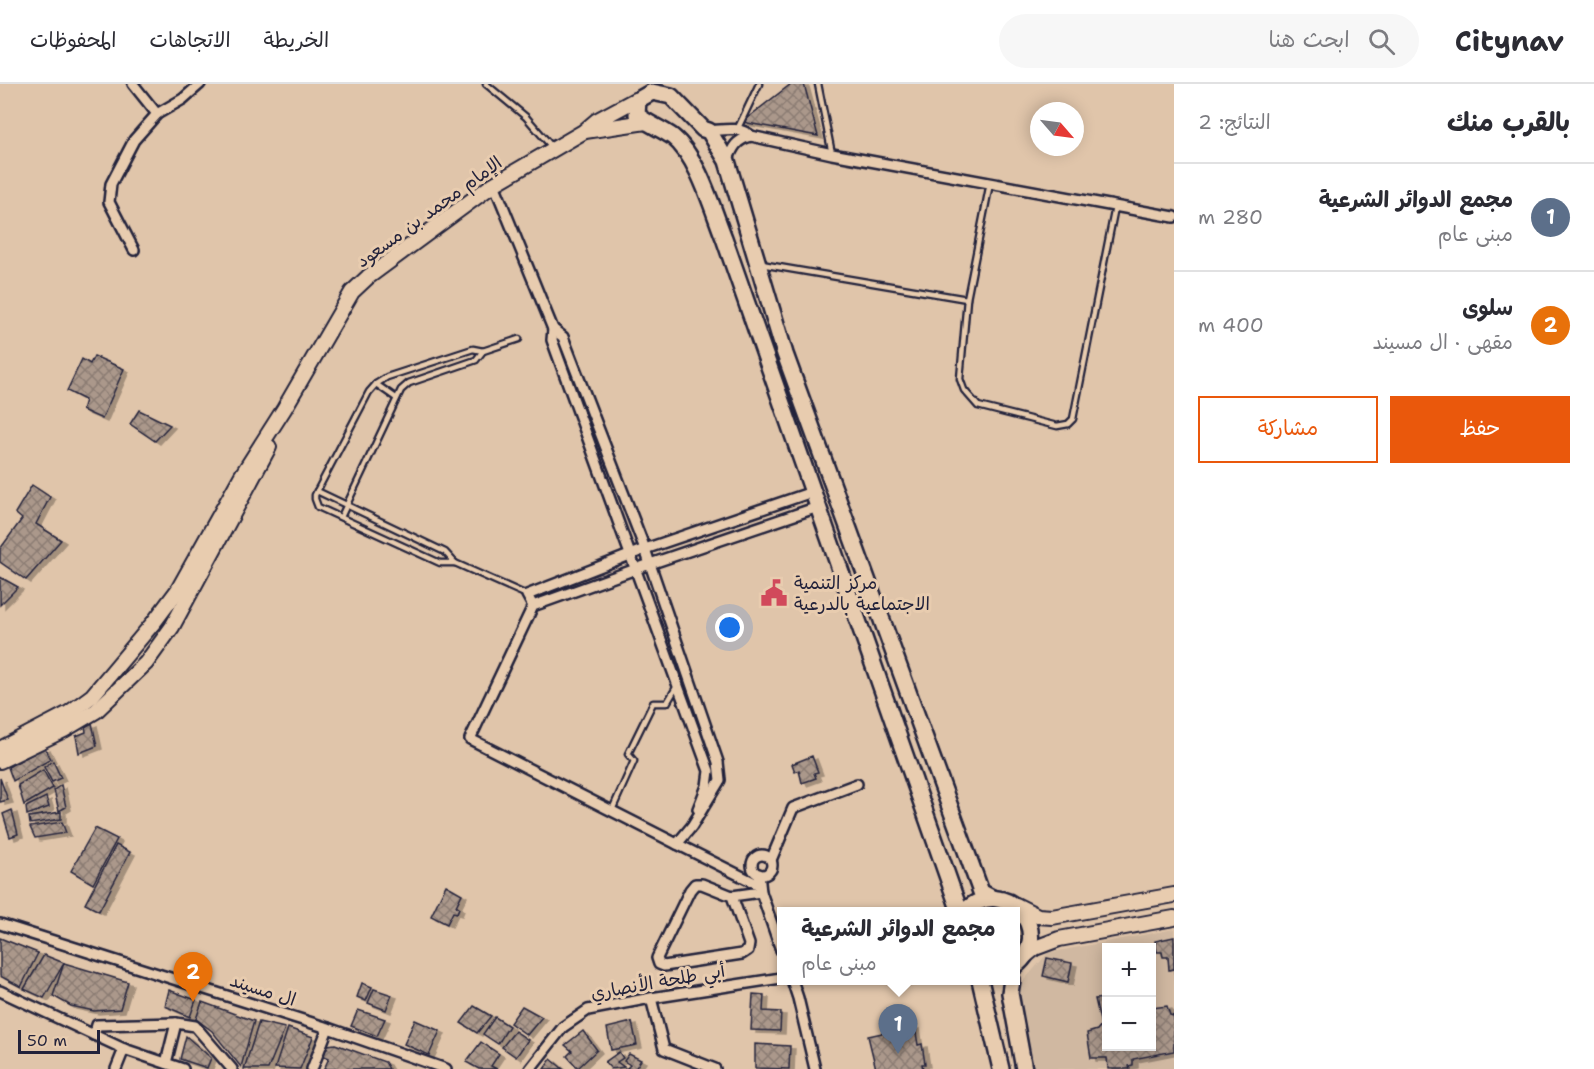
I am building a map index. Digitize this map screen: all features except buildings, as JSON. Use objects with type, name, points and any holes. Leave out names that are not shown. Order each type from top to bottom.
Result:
[{"type":"main road","points":[[958,907],[724,238],[688,154],[674,138],[637,115],[638,100],[652,92],[671,91],[703,129],[709,130],[727,161],[785,354],[981,892],[992,898]]},
{"type":"main road","points":[[724,238],[748,229]]},
{"type":"main road","points":[[766,361],[785,354]]},
{"type":"main road","points":[[971,907],[980,900],[992,898],[1003,899],[1016,907]]},
{"type":"main road","points":[[1020,910],[1028,922],[1031,934],[1029,946],[1020,962]]},
{"type":"main road","points":[[981,985],[1001,1069]]},
{"type":"main road","points":[[1011,985],[1010,993],[1024,1069]]},
{"type":"street","points":[[133,84],[157,114]]},
{"type":"street","points":[[134,250],[109,202],[111,184],[134,140],[157,114],[183,99],[200,84]]},
{"type":"street","points":[[635,100],[656,84]]},
{"type":"street","name":"الإمام محمد بن مسعود","points":[[284,409],[352,292],[368,277],[494,184],[583,132],[596,121],[635,100]]},
{"type":"street","name":"الإمام محمد بن مسعود","points":[[583,132],[645,122]]},
{"type":"street","points":[[709,130],[737,130],[751,136],[832,154],[1174,218]]},
{"type":"street","points":[[727,161],[733,146],[739,140],[751,136]]},
{"type":"street","points":[[494,184],[553,329],[552,340],[709,771],[707,786],[692,826]]},
{"type":"street","points":[[553,329],[563,337],[645,549],[718,762],[720,780],[692,826],[677,844]]},
{"type":"street","points":[[0,749],[69,713],[92,696],[145,633],[178,590],[242,475],[284,409]]},
{"type":"street","points":[[0,761],[64,730],[96,711],[146,663],[172,627],[268,449],[284,409]]},
{"type":"street","points":[[533,606],[527,596],[645,549],[813,492]]},
{"type":"street","points":[[760,889],[677,844],[470,739],[533,606],[818,507]]},
{"type":"street","points":[[145,633],[140,647],[143,651],[148,653],[159,645]]},
{"type":"street","points":[[759,874],[768,873],[772,867],[771,860],[793,808],[857,784]]},
{"type":"street","points":[[771,860],[763,854],[754,858],[752,867],[759,874],[760,889],[777,938]]},
{"type":"street","points":[[732,896],[749,944],[748,950],[742,954],[664,966],[659,964],[657,958],[695,884],[702,884],[732,896],[760,889]]},
{"type":"street","points":[[1020,907],[1038,916],[1052,917],[1174,895]]},
{"type":"street","points":[[1013,904],[1019,907]]},
{"type":"street","points":[[1020,963],[1035,948],[1059,939],[1174,918]]},
{"type":"street","name":"ال مسيند","points":[[0,924],[328,1028],[446,1069]]},
{"type":"street","name":"أبي طلحة الأنصاري","points":[[530,1069],[563,1027],[588,1010],[777,979]]},
{"type":"street","points":[[793,985],[815,1069]]},
{"type":"street","points":[[2,994],[124,1049],[183,1069]]},
{"type":"street","points":[[651,998],[664,1049],[715,1069]]},
{"type":"street","points":[[94,1035],[98,1025],[176,1023],[195,1026],[232,1069]]},
{"type":"street","points":[[166,1063],[176,1023]]},
{"type":"street","points":[[312,1069],[328,1028]]},
{"type":"street","points":[[116,1069],[124,1049]]},
{"type":"lane","points":[[486,84],[526,117],[553,149]]},
{"type":"lane","points":[[737,130],[759,84]]},
{"type":"lane","points":[[818,84],[832,154]]},
{"type":"lane","points":[[990,183],[967,299],[960,379],[969,396],[978,406],[1057,426],[1068,424],[1073,419],[1115,207]]},
{"type":"lane","points":[[758,263],[967,299]]},
{"type":"lane","points":[[455,563],[440,563],[318,507],[315,499],[317,491],[369,392],[376,384],[387,377],[473,349],[483,351],[519,339]]},
{"type":"lane","points":[[340,517],[401,390],[409,383],[476,360],[483,351]]},
{"type":"lane","points":[[376,384],[396,398]]},
{"type":"lane","points":[[317,491],[445,552],[455,563],[527,596]]},
{"type":"lane","points":[[612,811],[634,761],[628,754],[652,703],[668,703],[679,684]]},
{"type":"shaded area","points":[[1174,929],[1174,1069],[1033,1069],[1017,988],[1048,953]]},
{"type":"place","name":"مركز التنمية الاجتماعية بالدرعية","points":[[774,593]]},
{"type":"place","name":"سلوى","points":[[193,1002]]},
{"type":"place","name":"مجمع الدوائر الشرعية","points":[[898,1054]]}]
